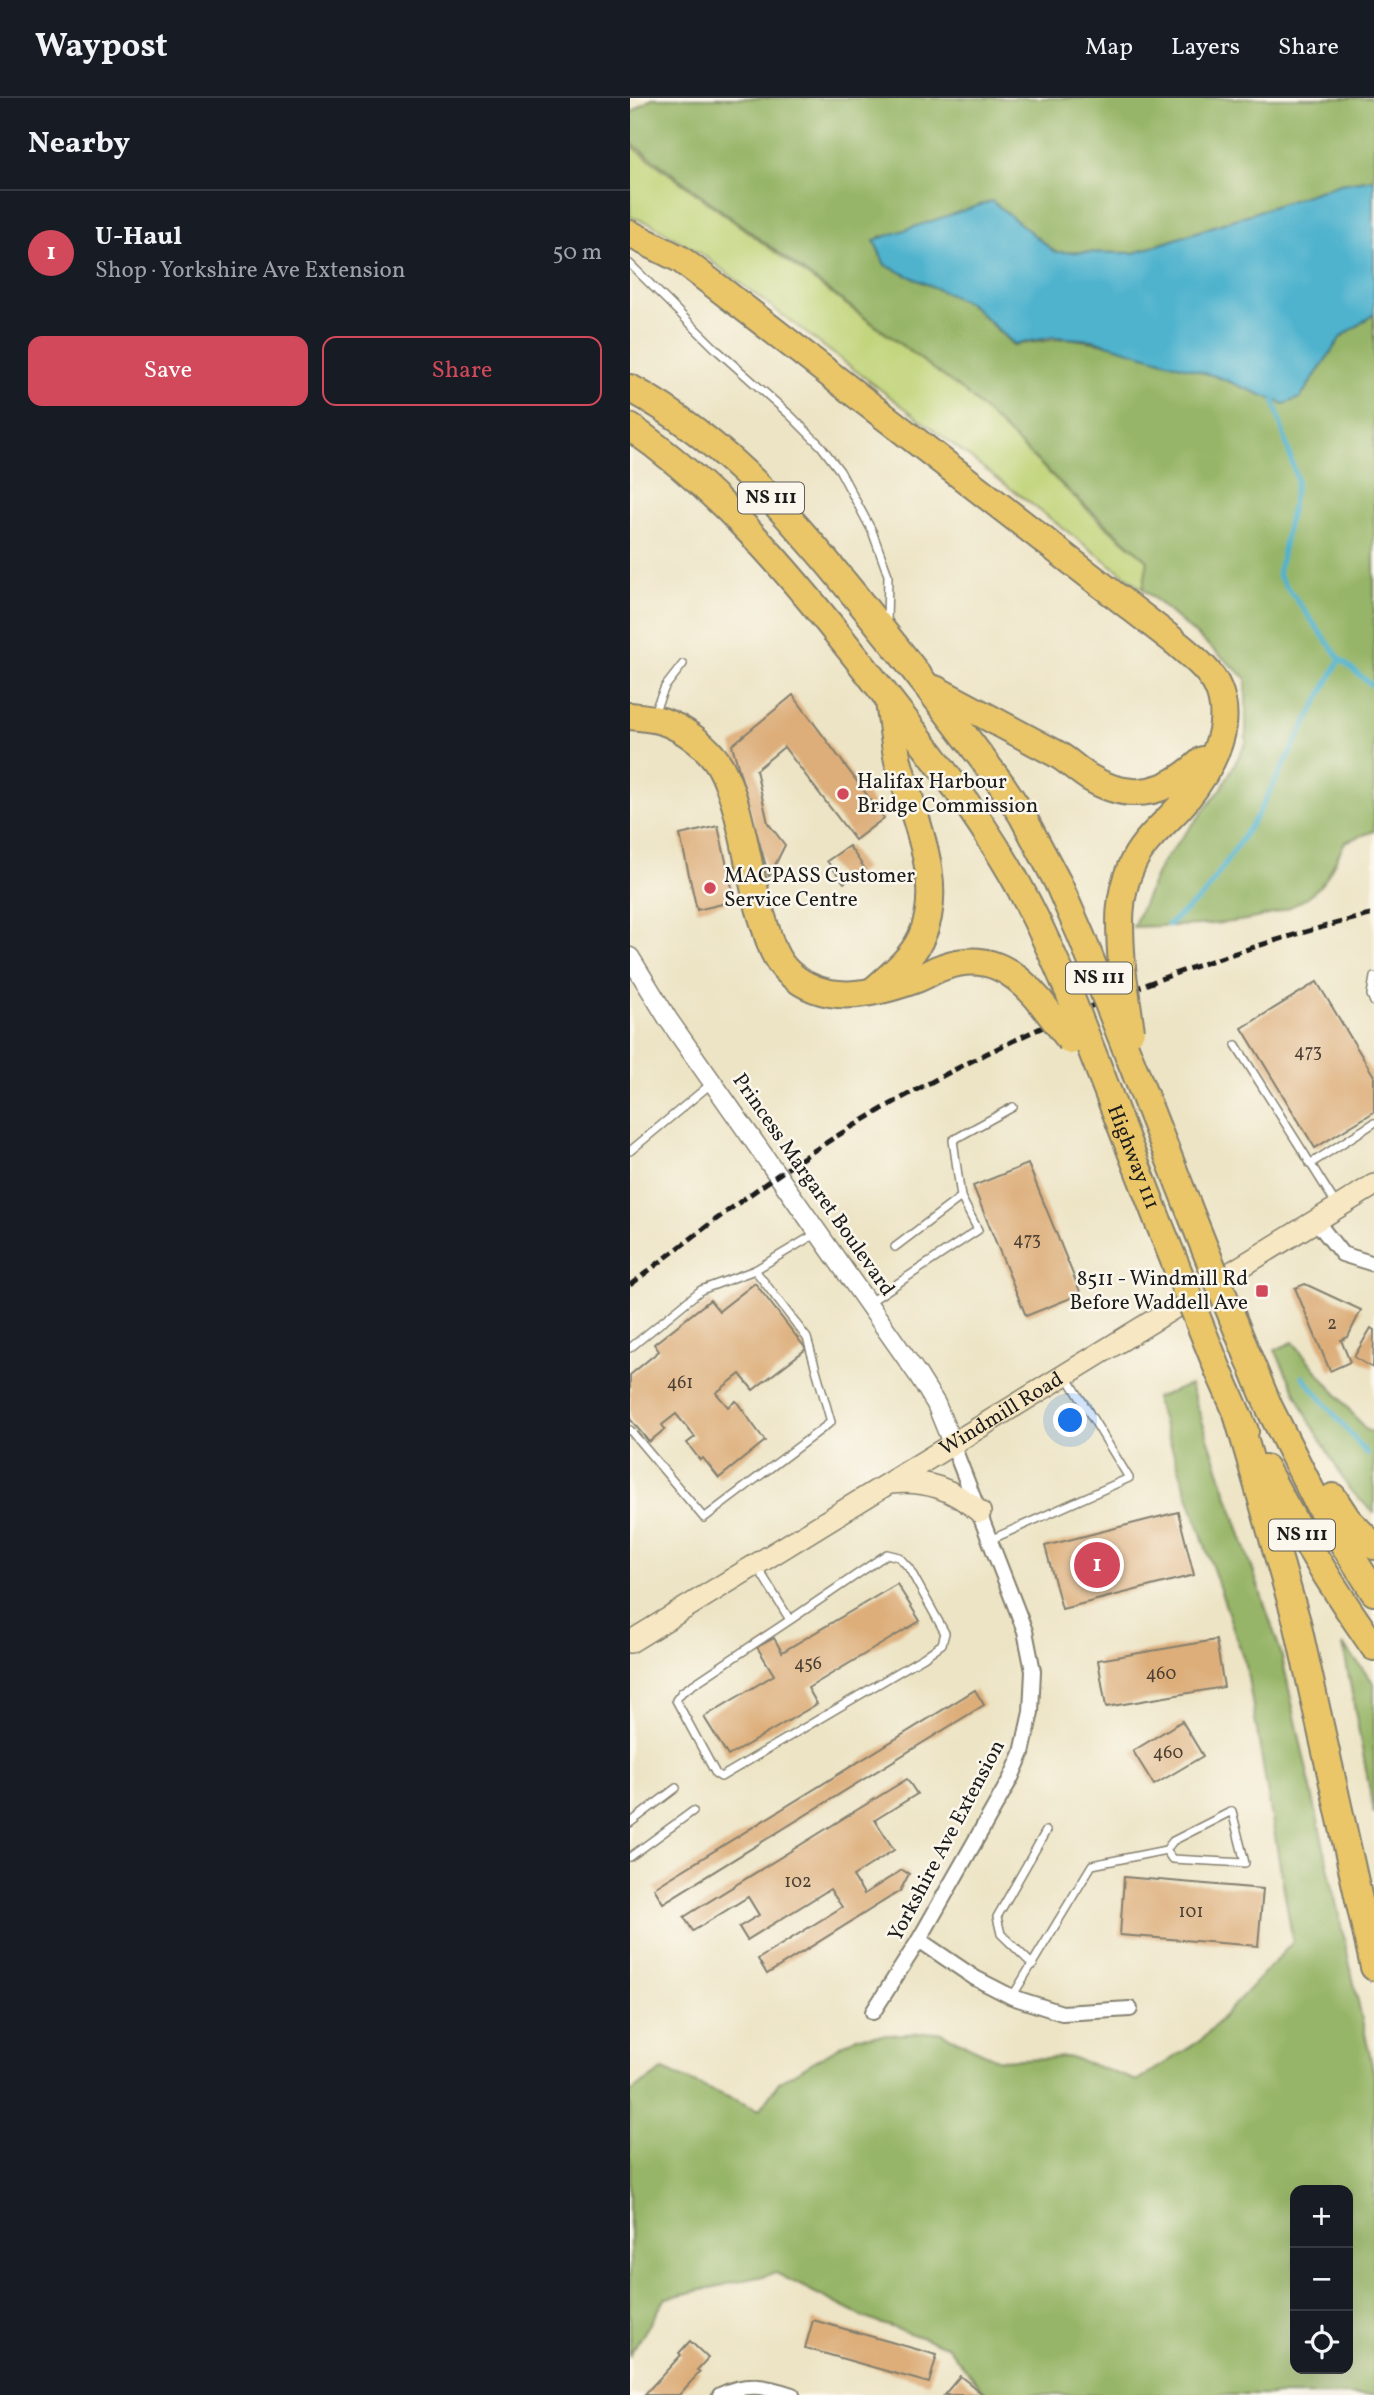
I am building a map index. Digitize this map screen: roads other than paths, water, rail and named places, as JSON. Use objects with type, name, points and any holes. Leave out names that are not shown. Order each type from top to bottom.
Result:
[{"type":"highway","points":[[630,234],[680,259],[716,286],[1192,656],[1211,676],[1218,688],[1224,725],[1219,744],[1202,777],[1185,801],[1154,833],[1130,867],[1118,913],[1122,968],[1136,1074]]},
{"type":"highway","name":"NS 111","points":[[630,388],[667,409],[746,473],[829,563],[926,684]]},
{"type":"highway","name":"NS 111","points":[[630,427],[690,473],[773,555],[880,687]]},
{"type":"highway","points":[[926,684],[1062,757],[1089,778],[1115,790],[1140,793],[1165,787],[1186,776],[1219,744]]},
{"type":"highway","name":"Highway 111","points":[[926,684],[1022,815],[1058,883],[1083,938],[1269,1407],[1318,1504],[1374,1592]]},
{"type":"highway","points":[[870,993],[912,953],[922,937],[931,896],[929,873],[880,687]]},
{"type":"highway","name":"Highway 111","points":[[880,687],[972,811],[1022,890],[1068,990],[1078,1039],[1107,1091],[1238,1417],[1287,1511],[1345,1606],[1374,1647]]},
{"type":"highway","points":[[640,717],[661,721],[683,732],[703,746],[719,764],[730,789],[758,907],[773,951],[783,968],[797,981],[836,995],[857,995],[916,980],[942,967],[963,962],[982,962],[1011,972],[1078,1039]]},
{"type":"highway","points":[[1269,1407],[1349,1520],[1374,1546]]},
{"type":"highway","points":[[1238,1417],[1297,1622],[1374,1967]]},
{"type":"main road","name":"Windmill Road","points":[[630,1642],[1374,1185]]},
{"type":"main road","points":[[885,1484],[908,1481],[938,1486],[952,1491],[980,1512]]},
{"type":"street","name":"Princess Margaret Boulevard","points":[[630,957],[668,1019],[936,1404],[952,1443]]},
{"type":"street","points":[[1316,1221],[1342,1254],[1374,1264]]},
{"type":"street","name":"Yorkshire Ave Extension","points":[[873,2012],[919,1940],[1011,1777],[1022,1753],[1031,1712],[1033,1671],[1026,1631],[952,1443]]},
{"type":"street","points":[[919,1940],[975,1978],[1012,1997],[1062,2013],[1130,2008]]},
{"type":"street","points":[[720,2395],[739,2386],[775,2389],[792,2395]]},
{"type":"lane","points":[[630,264],[718,351],[821,446],[840,471],[872,531],[888,575],[887,635]]},
{"type":"lane","points":[[640,717],[683,664]]},
{"type":"lane","points":[[1374,977],[1371,995],[1374,1002]]},
{"type":"lane","points":[[1236,1045],[1338,1207]]},
{"type":"lane","points":[[630,1151],[713,1083]]},
{"type":"lane","points":[[868,1303],[978,1230],[961,1197],[953,1140],[1013,1107]]},
{"type":"lane","points":[[1310,1164],[1374,1123]]},
{"type":"lane","points":[[895,1247],[961,1197]]},
{"type":"lane","points":[[630,1348],[701,1290],[755,1270],[818,1233]]},
{"type":"lane","points":[[630,1430],[704,1518],[831,1422],[807,1338],[755,1270]]},
{"type":"lane","points":[[990,1540],[1129,1478],[1066,1374]]},
{"type":"lane","points":[[887,1555],[899,1557],[909,1568],[945,1633],[943,1644],[925,1657],[721,1777],[716,1774],[676,1700],[682,1692],[790,1620],[887,1555]]},
{"type":"lane","points":[[756,1564],[790,1620]]},
{"type":"lane","points":[[630,1822],[676,1788]]},
{"type":"lane","points":[[630,1857],[693,1811]]},
{"type":"lane","points":[[1012,1997],[1092,1865],[1166,1850],[1173,1841],[1232,1811],[1245,1863],[1172,1860],[1166,1850]]},
{"type":"lane","points":[[1033,1965],[1001,1934],[997,1917],[1046,1831]]},
{"type":"water","points":[[1374,179],[1374,314],[1341,337],[1300,398],[1284,404],[1215,376],[1093,340],[1054,337],[1014,344],[970,304],[885,265],[874,240],[992,201],[1055,252],[1134,253],[1340,184]]},
{"type":"waterway","points":[[1274,401],[1297,480],[1278,575],[1340,659],[1374,687]]},
{"type":"waterway","points":[[1168,925],[1205,894],[1258,814],[1340,659]]},
{"type":"waterway","points":[[1303,1377],[1367,1454]]},
{"type":"railway","points":[[630,1285],[740,1202],[826,1143],[916,1090],[978,1058],[1106,1000],[1172,975],[1238,952],[1374,914]]},
{"type":"place","name":"Halifax Harbour Bridge Commission","points":[[843,794]]},
{"type":"place","name":"MACPASS Customer Service Centre","points":[[710,888]]},
{"type":"place","name":"8511 - Windmill Rd Before Waddell Ave","points":[[1262,1291]]},
{"type":"place","name":"U-Haul","points":[[1097,1565]]}]
